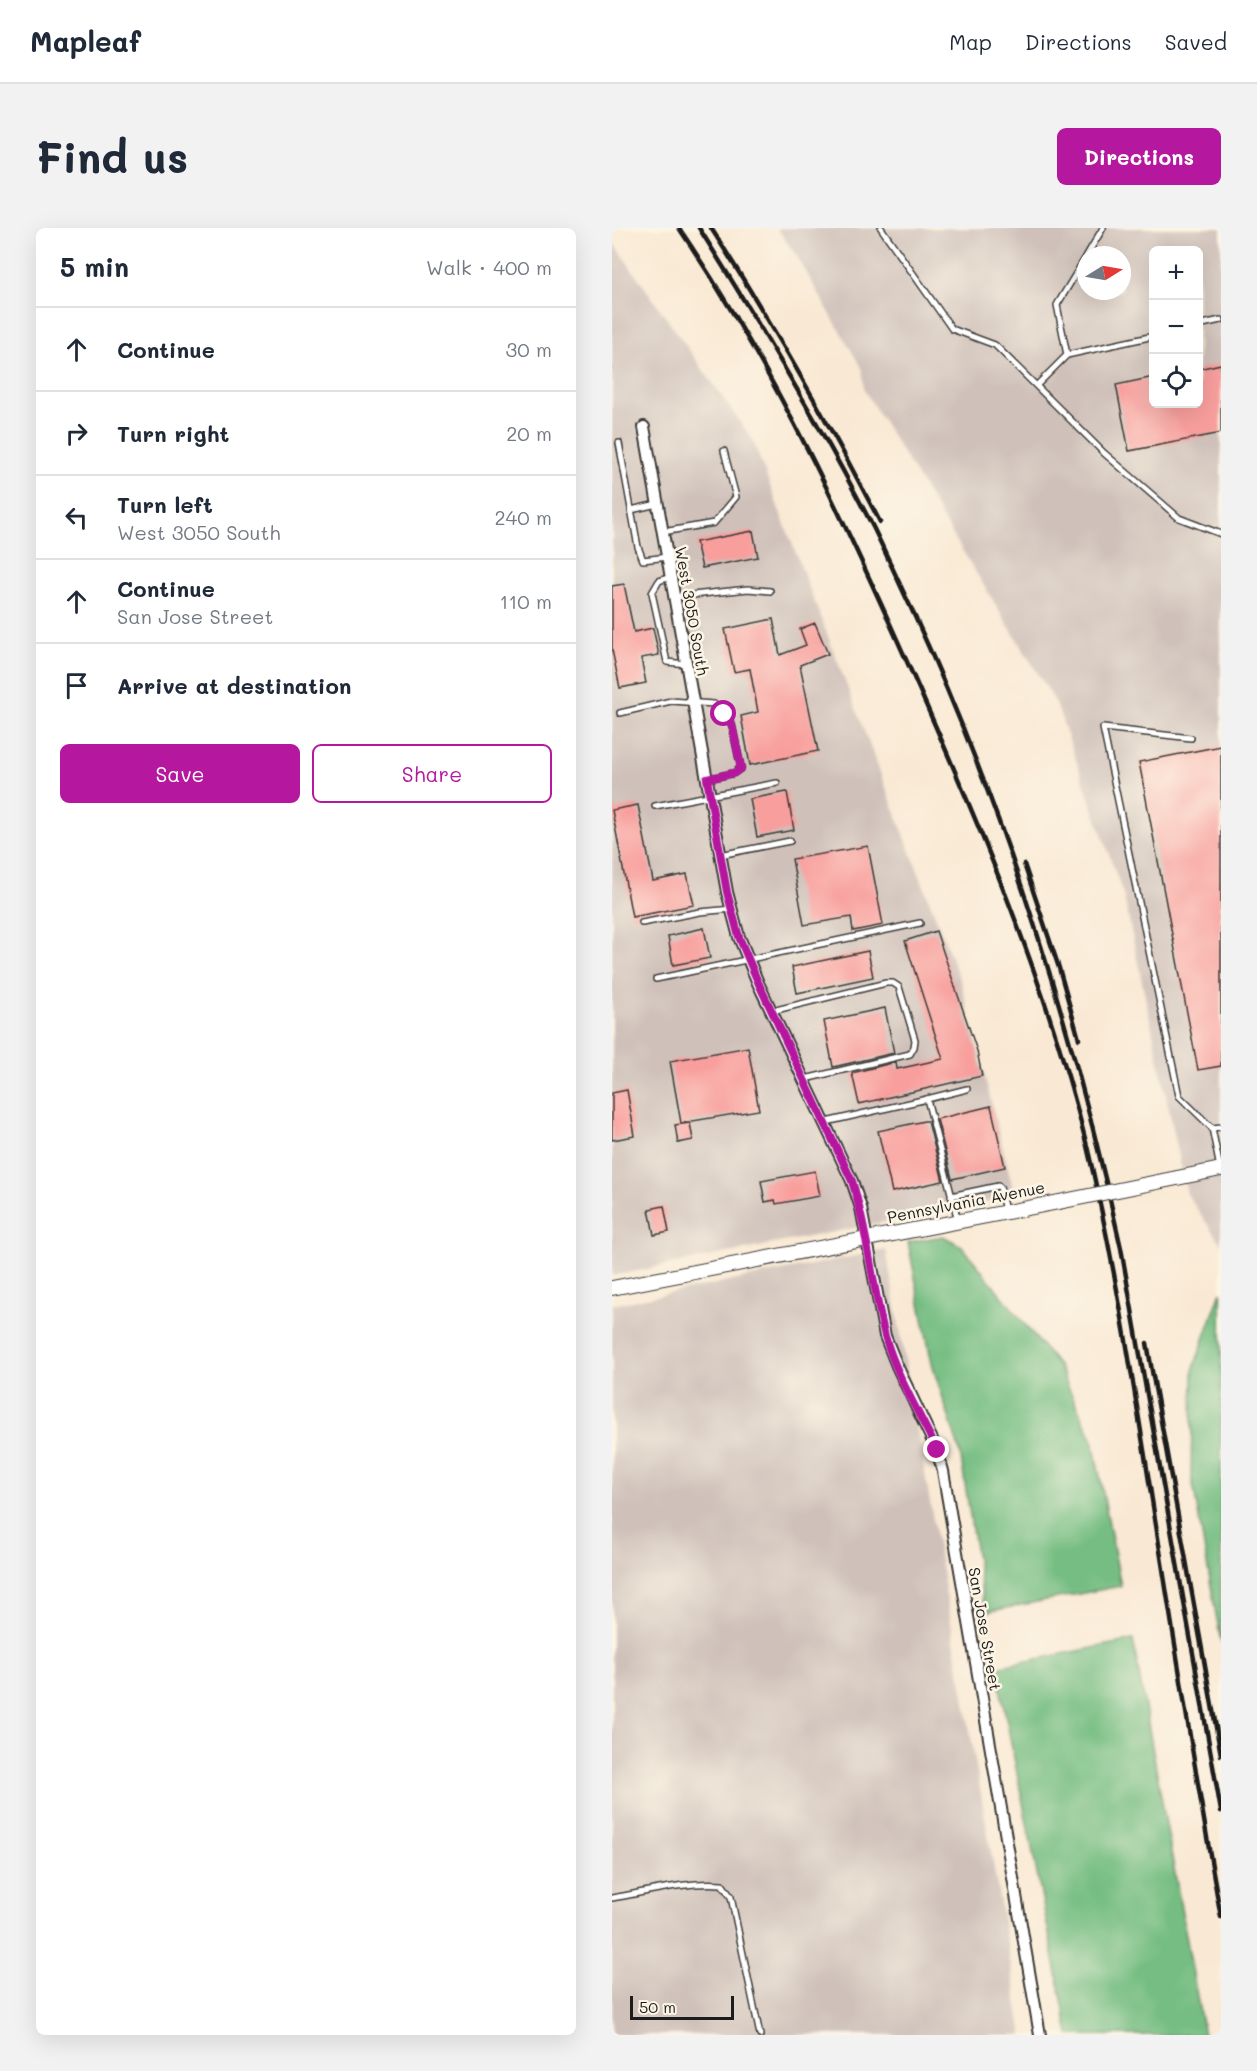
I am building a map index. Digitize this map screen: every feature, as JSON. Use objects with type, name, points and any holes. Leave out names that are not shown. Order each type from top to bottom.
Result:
[{"type":"street","name":"West 3050 South","points":[[644,427],[720,855],[739,937],[852,1181],[861,1208],[867,1238]]},
{"type":"street","name":"Pennsylvania Avenue","points":[[612,1288],[1221,1169]]},
{"type":"street","name":"San Jose Street","points":[[867,1238],[885,1336],[937,1450],[943,1471],[1040,2035]]},
{"type":"lane","points":[[881,228],[952,329],[995,345],[1104,453],[1179,518],[1221,534]]},
{"type":"lane","points":[[1092,246],[1103,228]]},
{"type":"lane","points":[[1067,356],[1057,305],[1077,271]]},
{"type":"lane","points":[[1203,324],[1221,320]]},
{"type":"lane","points":[[1037,385],[1067,356],[1149,337]]},
{"type":"lane","points":[[619,443],[638,547],[643,560],[667,557]]},
{"type":"lane","points":[[663,532],[714,523],[736,496],[724,451]]},
{"type":"lane","points":[[631,510],[657,504]]},
{"type":"lane","points":[[670,577],[659,581],[652,592],[667,662],[686,664]]},
{"type":"lane","points":[[674,597],[748,589],[771,591]]},
{"type":"lane","points":[[620,712],[671,701],[714,704],[732,725],[741,768],[734,773],[707,779]]},
{"type":"lane","points":[[1191,738],[1103,728],[1179,1096],[1212,1128],[1221,1169]]},
{"type":"lane","points":[[655,806],[777,783]]},
{"type":"lane","points":[[720,855],[790,841]]},
{"type":"lane","points":[[642,923],[700,912],[732,909]]},
{"type":"lane","points":[[656,979],[920,923]]},
{"type":"lane","points":[[772,1011],[886,983],[893,982],[899,987],[915,1040],[910,1054],[805,1079]]},
{"type":"lane","points":[[826,1122],[968,1089]]},
{"type":"lane","points":[[927,1099],[958,1221]]},
{"type":"lane","points":[[1212,1128],[1221,1126]]},
{"type":"lane","points":[[951,1196],[998,1186],[1005,1212]]},
{"type":"lane","points":[[612,1898],[675,1887],[709,1883],[722,1884],[731,1897],[760,2035]]},
{"type":"shaded area","points":[[777,228],[1221,228],[1221,1244],[1187,1194],[1124,897],[1056,703],[864,390],[862,369],[798,258]]},
{"type":"shaded area","points":[[612,241],[752,439],[961,983],[1015,1196],[612,1276]]},
{"type":"shaded area","points":[[886,1250],[1023,2035],[612,2035],[612,1305]]},
{"type":"green space","points":[[943,1236],[962,1246],[1059,1367],[1093,1441],[1121,1586],[985,1612],[960,1452],[932,1364],[908,1242]]},
{"type":"green space","points":[[1221,1292],[1221,1643],[1191,1473],[1193,1370]]},
{"type":"green space","points":[[1133,1640],[1204,2035],[1069,2035],[996,1667]]},
{"type":"building","points":[[1221,364],[1221,433],[1129,451],[1116,385],[1149,378],[1149,408],[1203,408],[1203,368]]},
{"type":"building","points":[[753,531],[758,557],[702,568],[696,542]]},
{"type":"building","points":[[624,584],[634,632],[653,628],[659,655],[641,658],[646,683],[620,688],[612,650],[612,586]]},
{"type":"building","points":[[773,619],[780,655],[806,645],[800,629],[815,623],[828,654],[800,665],[818,751],[750,765],[741,716],[758,712],[750,669],[734,672],[725,629]]},
{"type":"building","points":[[1221,746],[1221,1066],[1198,1070],[1139,762]]},
{"type":"building","points":[[787,792],[794,830],[757,837],[750,799]]},
{"type":"building","points":[[638,805],[653,881],[687,874],[694,905],[632,917],[612,810]]},
{"type":"building","points":[[868,846],[883,925],[853,931],[851,917],[804,925],[792,859]]},
{"type":"building","points":[[704,928],[710,958],[673,965],[668,936]]},
{"type":"building","points":[[936,931],[977,1051],[982,1076],[859,1104],[852,1073],[896,1062],[897,1069],[943,1059],[905,941]]},
{"type":"building","points":[[868,951],[873,977],[797,993],[792,967]]},
{"type":"building","points":[[885,1008],[894,1053],[833,1067],[824,1021]]},
{"type":"building","points":[[748,1047],[759,1110],[681,1123],[670,1061]]},
{"type":"building","points":[[627,1090],[635,1136],[612,1140],[612,1093]]},
{"type":"building","points":[[991,1106],[1005,1167],[952,1179],[937,1119]]},
{"type":"building","points":[[928,1121],[943,1181],[892,1192],[878,1131]]},
{"type":"building","points":[[690,1123],[693,1140],[678,1143],[675,1125]]},
{"type":"building","points":[[815,1171],[820,1196],[776,1204],[775,1200],[765,1202],[761,1181]]},
{"type":"building","points":[[664,1206],[669,1232],[654,1235],[649,1209]]},
{"type":"railway","points":[[679,228],[747,337],[836,507],[941,739],[989,853],[1012,910],[1053,1027],[1087,1146],[1115,1278],[1221,1917]]},
{"type":"railway","points":[[699,228],[811,413],[878,537],[945,685],[1007,843],[1034,922],[1081,1084],[1121,1248],[1221,1811]]},
{"type":"railway","points":[[711,228],[799,373],[880,522]]},
{"type":"railway","points":[[1024,864],[1059,968],[1079,1039]]},
{"type":"railway","points":[[1147,1343],[1221,1755]]},
{"type":"route","points":[[724,714],[732,725],[741,768],[734,773],[707,779],[727,892],[739,937],[852,1181],[861,1208],[885,1336],[937,1450]]}]
